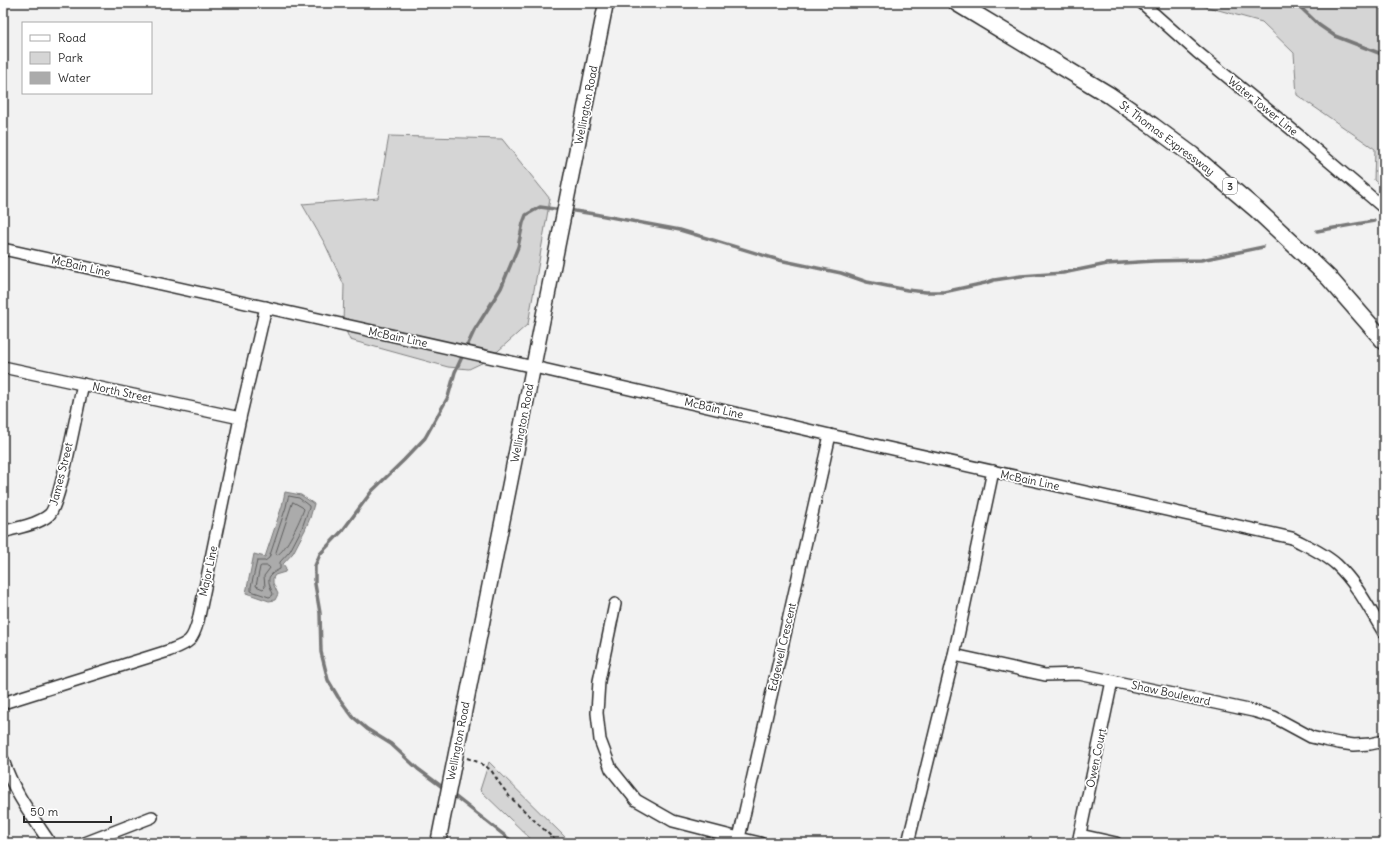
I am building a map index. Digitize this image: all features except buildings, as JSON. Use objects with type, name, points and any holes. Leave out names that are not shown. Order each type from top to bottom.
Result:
[{"type":"highway","name":"St. Thomas Expressway","points":[[957,3],[1108,95],[1153,126],[1228,184],[1278,228],[1329,278],[1384,341]]},
{"type":"highway","points":[[966,3],[1050,60]]},
{"type":"main road","name":"Wellington Road","points":[[438,843],[606,3]]},
{"type":"street","name":"Water Tower Line","points":[[1142,3],[1197,52],[1290,128],[1384,208]]},
{"type":"street","name":"McBain Line","points":[[3,249],[1292,538],[1311,547],[1336,565],[1358,590],[1384,633]]},
{"type":"street","name":"Major Line","points":[[3,703],[168,651],[185,644],[192,638],[198,621],[240,418],[266,307]]},
{"type":"street","name":"North Street","points":[[3,367],[240,418]]},
{"type":"street","name":"James Street","points":[[3,532],[32,523],[50,514],[58,496],[82,384]]},
{"type":"street","name":"Edgewell Crescent","points":[[739,838],[830,435]]},
{"type":"street","points":[[908,843],[954,655],[993,471]]},
{"type":"street","points":[[615,604],[599,681],[597,713],[600,740],[611,769],[636,800],[673,821],[760,843]]},
{"type":"street","name":"Shaw Boulevard","points":[[954,655],[1045,675],[1079,674],[1252,711],[1274,717],[1311,736],[1339,743],[1370,744],[1384,741]]},
{"type":"street","name":"Owen Court","points":[[1112,681],[1079,839],[1116,843]]},
{"type":"street","points":[[3,760],[11,782],[50,843]]},
{"type":"street","points":[[85,843],[152,817]]},
{"type":"path","points":[[456,755],[478,762],[491,770],[510,797],[558,843]]},
{"type":"green space","points":[[1193,3],[1384,3],[1384,189],[1374,180],[1375,149],[1297,95],[1294,53],[1262,22]]},
{"type":"green space","points":[[389,136],[502,139],[550,199],[528,324],[488,360],[469,369],[448,367],[350,340],[343,324],[344,285],[325,244],[302,204],[378,198]]},
{"type":"green space","points":[[489,762],[571,843],[535,843],[480,790]]},
{"type":"water","points":[[285,492],[301,495],[314,504],[305,530],[293,553],[283,564],[286,568],[285,572],[275,575],[273,578],[273,583],[278,594],[275,600],[269,601],[246,593],[254,554],[265,557],[282,506]]},
{"type":"waterway","points":[[1296,3],[1319,25],[1335,36],[1384,55]]},
{"type":"waterway","points":[[445,789],[418,769],[391,744],[367,729],[353,717],[338,697],[328,680],[321,652],[320,613],[315,584],[315,566],[320,554],[343,530],[372,491],[425,438],[448,397],[455,372],[474,331],[501,288],[518,247],[526,215],[540,207],[562,210]]},
{"type":"waterway","points":[[568,210],[680,230],[779,260],[841,273],[867,282],[907,290],[926,292],[944,292],[994,280],[1021,276],[1063,273],[1107,264],[1201,260],[1263,247]]},
{"type":"waterway","points":[[1317,231],[1374,221]]},
{"type":"waterway","points":[[452,794],[514,843]]}]
